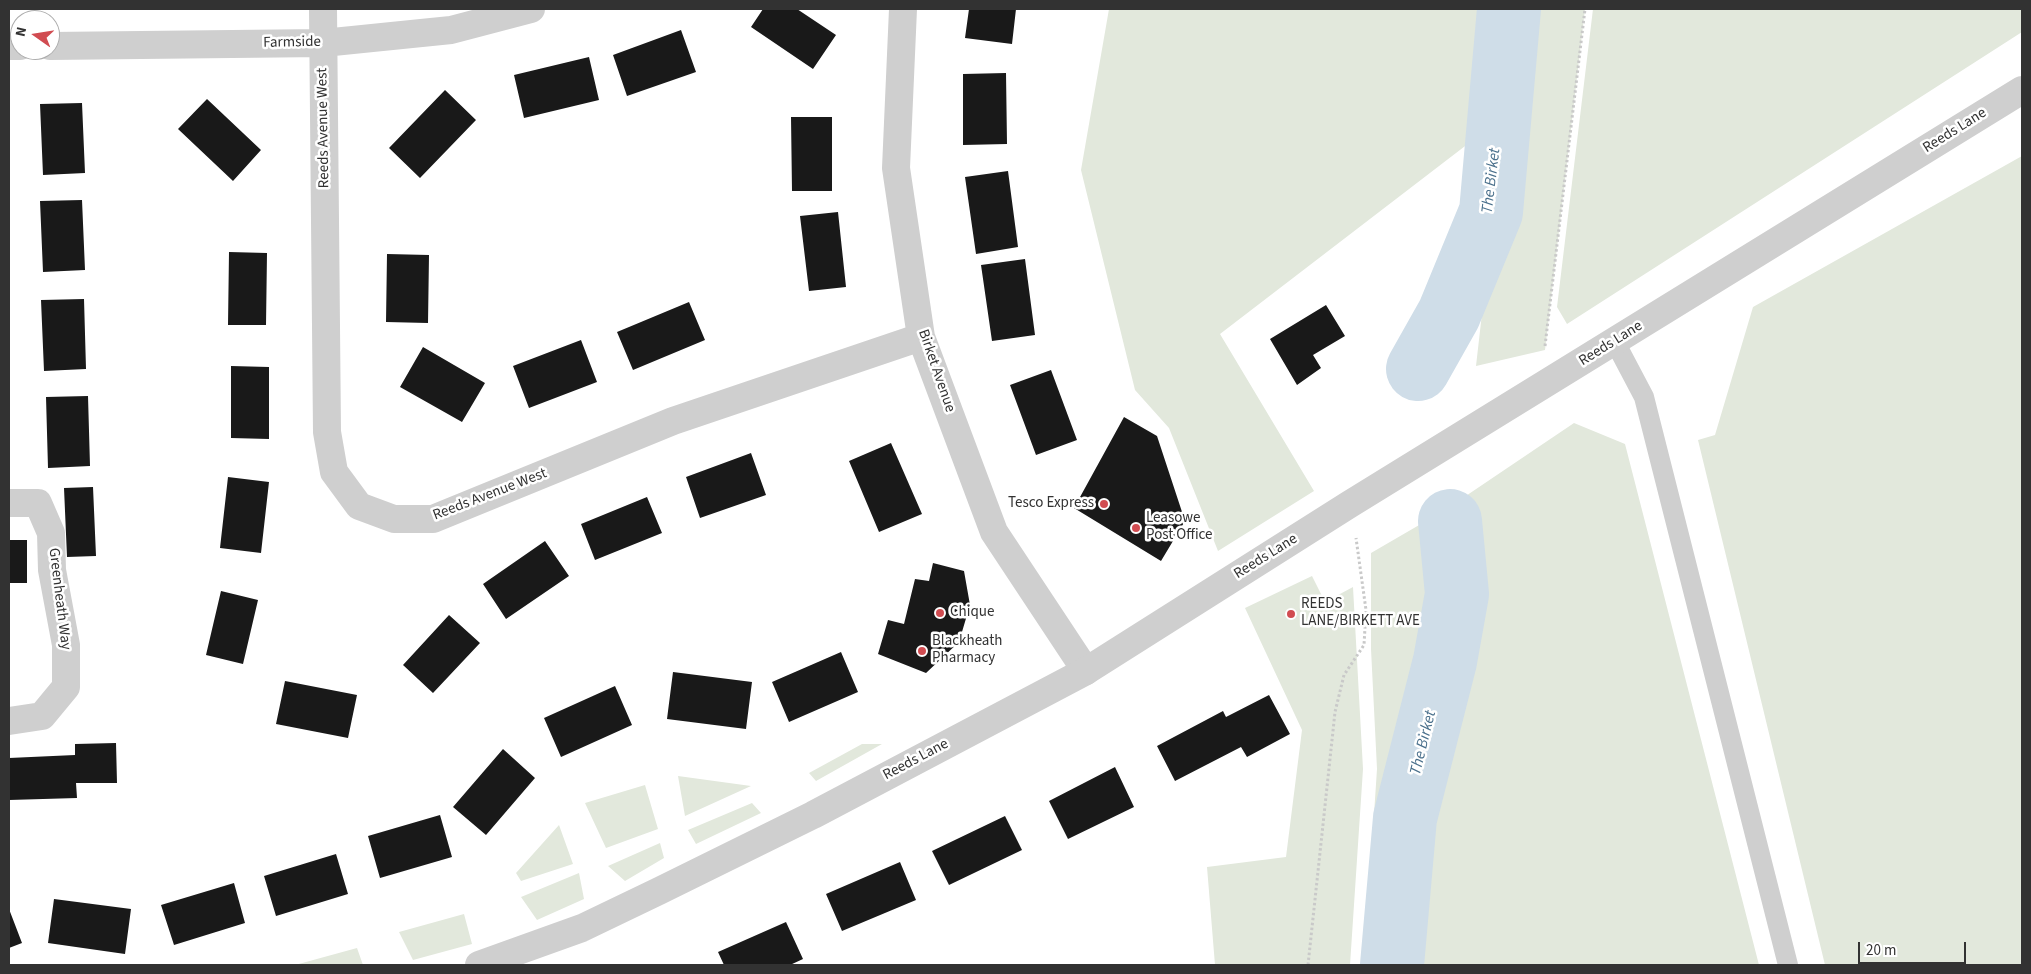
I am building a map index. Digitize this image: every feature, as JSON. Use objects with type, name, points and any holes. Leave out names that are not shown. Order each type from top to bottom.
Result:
[{"type":"street","name":"Reeds Avenue West","points":[[323,9],[327,432],[334,472],[359,506],[394,519],[432,519],[673,421],[921,337]]},
{"type":"street","name":"Farmside","points":[[60,46],[323,44],[451,30],[530,9]]},
{"type":"street","name":"Birket Avenue","points":[[903,9],[896,168],[921,337],[994,532],[1086,671]]},
{"type":"street","name":"Reeds Lane","points":[[479,965],[582,928],[659,891],[813,815],[1086,671],[1350,504],[2022,90]]},
{"type":"street","name":"Greenheath Way","points":[[9,503],[38,503],[51,533],[52,570],[66,646],[66,687],[42,716],[9,721]]},
{"type":"lane","points":[[1615,342],[1644,397],[1788,965]]},
{"type":"shaded area","points":[[1109,9],[1585,9],[1545,350],[1476,366],[1502,138],[1486,130],[1220,334],[1314,491],[1218,551],[1169,428],[1135,390],[1081,170]]},
{"type":"shaded area","points":[[1593,9],[2022,9],[2022,32],[1567,324],[1557,307]]},
{"type":"shaded area","points":[[2022,156],[2022,965],[1825,965],[1698,440],[1715,435],[1753,307]]},
{"type":"shaded area","points":[[1574,423],[1625,444],[1759,965],[1364,965],[1377,769],[1371,649],[1371,553],[1445,510]]},
{"type":"shaded area","points":[[1312,576],[1325,602],[1353,587],[1363,769],[1350,965],[1215,965],[1207,867],[1286,857],[1302,730],[1245,608]]},
{"type":"shaded area","points":[[862,744],[882,744],[816,781],[809,773]]},
{"type":"shaded area","points":[[678,776],[751,786],[685,816]]},
{"type":"shaded area","points":[[645,785],[658,829],[606,848],[585,803]]},
{"type":"shaded area","points":[[752,803],[761,813],[696,844],[688,830]]},
{"type":"shaded area","points":[[559,825],[573,864],[521,881],[516,873]]},
{"type":"shaded area","points":[[660,843],[664,858],[625,881],[608,866]]},
{"type":"shaded area","points":[[579,873],[584,899],[537,920],[521,897]]},
{"type":"shaded area","points":[[464,914],[472,944],[413,960],[399,932]]},
{"type":"shaded area","points":[[357,948],[363,965],[295,965]]},
{"type":"building","points":[[763,9],[797,9],[836,35],[813,69],[751,27]]},
{"type":"building","points":[[969,9],[1016,9],[1012,44],[965,38]]},
{"type":"building","points":[[681,30],[696,72],[627,96],[613,55]]},
{"type":"building","points":[[589,57],[599,100],[524,118],[514,75]]},
{"type":"building","points":[[1006,73],[1007,144],[963,145],[963,74]]},
{"type":"building","points":[[445,90],[476,120],[420,178],[389,148]]},
{"type":"building","points":[[207,99],[261,150],[233,181],[178,129]]},
{"type":"building","points":[[82,103],[85,173],[43,175],[40,104]]},
{"type":"building","points":[[791,117],[832,117],[832,191],[792,191]]},
{"type":"building","points":[[1008,171],[1018,247],[976,254],[965,177]]},
{"type":"building","points":[[82,200],[85,270],[43,272],[40,201]]},
{"type":"building","points":[[838,212],[846,287],[809,291],[800,216]]},
{"type":"building","points":[[229,252],[267,253],[266,325],[228,325]]},
{"type":"building","points":[[387,254],[429,255],[428,323],[386,322]]},
{"type":"building","points":[[1025,259],[1035,335],[992,341],[981,265]]},
{"type":"building","points":[[84,299],[86,369],[44,371],[41,300]]},
{"type":"building","points":[[689,302],[705,340],[633,370],[617,332]]},
{"type":"building","points":[[1326,305],[1345,336],[1313,355],[1321,368],[1297,385],[1270,339]]},
{"type":"building","points":[[581,340],[597,382],[529,408],[513,366]]},
{"type":"building","points":[[423,347],[485,383],[462,422],[400,387]]},
{"type":"building","points":[[231,366],[269,367],[269,439],[231,438]]},
{"type":"building","points":[[1051,370],[1077,440],[1036,455],[1010,385]]},
{"type":"building","points":[[88,396],[90,466],[48,468],[46,397]]},
{"type":"building","points":[[1124,417],[1157,436],[1185,521],[1161,561],[1074,508]]},
{"type":"building","points":[[891,443],[922,514],[879,532],[849,461]]},
{"type":"building","points":[[751,453],[766,495],[700,518],[686,477]]},
{"type":"building","points":[[228,477],[269,482],[261,553],[220,548]]},
{"type":"building","points":[[93,487],[96,556],[67,557],[64,488]]},
{"type":"building","points":[[647,497],[662,533],[595,560],[581,524]]},
{"type":"building","points":[[9,540],[27,540],[27,583],[9,583]]},
{"type":"building","points":[[545,541],[569,576],[506,619],[483,584]]},
{"type":"building","points":[[933,563],[964,571],[970,605],[959,642],[926,673],[878,654],[888,620],[904,624],[915,579],[929,581]]},
{"type":"building","points":[[221,591],[258,600],[243,664],[206,655]]},
{"type":"building","points":[[449,615],[480,643],[433,693],[403,665]]},
{"type":"building","points":[[841,652],[858,692],[789,722],[772,682]]},
{"type":"building","points":[[673,672],[752,682],[746,729],[667,719]]},
{"type":"building","points":[[285,681],[357,695],[348,738],[276,724]]},
{"type":"building","points":[[615,686],[632,725],[561,757],[544,718]]},
{"type":"building","points":[[1269,695],[1290,734],[1247,757],[1241,747],[1175,781],[1157,746],[1223,711],[1226,717]]},
{"type":"building","points":[[116,743],[117,783],[76,783],[77,798],[9,800],[9,758],[75,755],[75,744]]},
{"type":"building","points":[[503,749],[535,778],[486,835],[453,807]]},
{"type":"building","points":[[1115,767],[1134,807],[1068,839],[1049,801]]},
{"type":"building","points":[[440,815],[452,857],[380,878],[368,836]]},
{"type":"building","points":[[1005,816],[1022,850],[949,885],[932,851]]},
{"type":"building","points":[[336,854],[348,894],[276,916],[264,876]]},
{"type":"building","points":[[900,862],[916,900],[842,931],[826,894]]},
{"type":"building","points":[[234,883],[245,923],[174,945],[161,905]]},
{"type":"building","points":[[54,899],[131,909],[125,954],[48,943]]},
{"type":"building","points":[[9,909],[22,943],[9,948]]},
{"type":"building","points":[[786,922],[803,959],[790,965],[724,965],[718,952]]},
{"type":"waterway","name":"The Birket","points":[[1418,369],[1449,314],[1491,212],[1509,9]]},
{"type":"waterway","name":"The Birket","points":[[1392,965],[1405,818],[1445,661],[1457,594],[1450,521]]},
{"type":"place","name":"Tesco Express","points":[[1104,504]]},
{"type":"place","name":"Leasowe Post Office","points":[[1136,528]]},
{"type":"place","name":"Chique","points":[[940,613]]},
{"type":"place","name":"REEDS LANE/BIRKETT AVE","points":[[1291,614]]},
{"type":"place","name":"Blackheath Pharmacy","points":[[922,651]]}]
